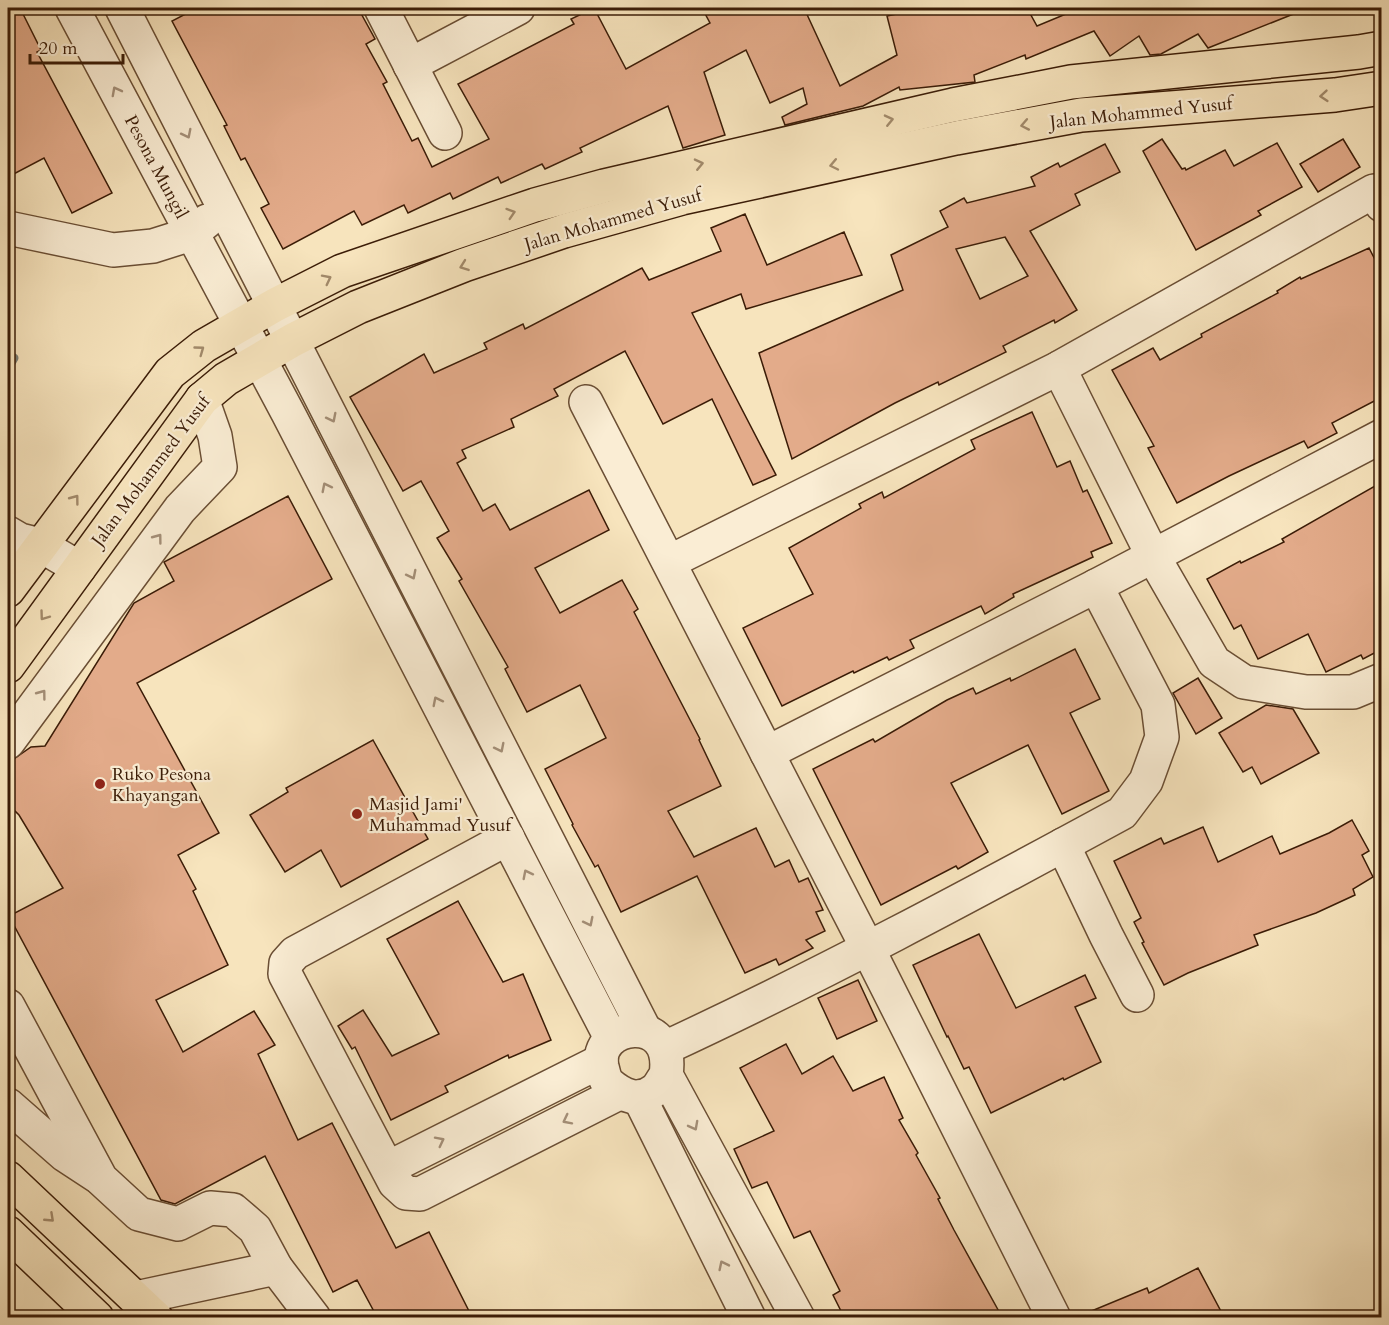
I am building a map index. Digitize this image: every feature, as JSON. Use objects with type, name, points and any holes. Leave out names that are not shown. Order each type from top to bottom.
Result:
[{"type":"main road","name":"Jalan Mohammed Yusuf","points":[[8,590],[23,539],[170,373],[204,346],[275,305],[342,272],[535,206],[678,169],[953,105],[1071,82],[1382,48]]},
{"type":"main road","name":"Jalan Mohammed Yusuf","points":[[8,666],[202,399],[226,379],[263,367],[297,348],[358,307],[464,265],[564,231],[682,198],[956,138],[1081,115],[1335,95],[1382,88]]},
{"type":"main road","points":[[8,1178],[146,1307]]},
{"type":"main road","points":[[8,1233],[97,1317]]},
{"type":"street","name":"Pesona Mungil","points":[[72,8],[263,367],[508,838],[606,1050]]},
{"type":"street","points":[[122,8],[385,523],[798,1317]]},
{"type":"street","points":[[381,8],[445,134]]},
{"type":"street","points":[[410,65],[518,8]]},
{"type":"street","points":[[669,562],[1059,368],[1374,191],[1382,204]]},
{"type":"street","points":[[8,228],[113,250],[153,246],[191,234],[225,206]]},
{"type":"street","points":[[1059,368],[1153,556],[1214,662],[1244,682],[1306,692],[1353,692],[1382,680]]},
{"type":"street","points":[[8,742],[180,509],[220,467],[215,436],[202,399]]},
{"type":"street","points":[[586,402],[868,949],[1054,1317]]},
{"type":"street","points":[[767,753],[1096,586],[1382,436]]},
{"type":"street","points":[[353,539],[385,523]]},
{"type":"street","points":[[23,539],[79,568]]},
{"type":"street","points":[[659,1051],[868,949],[1122,813],[1146,781],[1162,736],[1158,705],[1096,586]]},
{"type":"street","points":[[508,838],[295,953],[286,963],[285,974],[395,1183],[412,1195],[420,1194],[629,1095],[656,1090],[659,1051]]},
{"type":"street","points":[[1063,845],[1137,995]]},
{"type":"street","points":[[8,1005],[101,1179]]},
{"type":"street","points":[[388,1168],[606,1050],[627,1030],[659,1051]]},
{"type":"street","points":[[606,1050],[605,1080],[629,1095],[749,1317]]},
{"type":"street","points":[[8,1105],[65,1155],[101,1179],[139,1215],[178,1224],[210,1208],[233,1210],[255,1229],[276,1269],[315,1317]]},
{"type":"street","points":[[146,1307],[276,1269]]},
{"type":"building","points":[[8,8],[20,8],[41,50],[37,52],[112,193],[72,213],[44,158],[8,177]]},
{"type":"building","points":[[197,8],[358,8],[375,39],[366,44],[387,82],[383,84],[412,141],[418,138],[432,167],[489,139],[458,84],[574,24],[571,19],[594,8],[626,69],[710,23],[702,8],[804,8],[840,86],[897,55],[887,16],[926,8],[1027,8],[1037,26],[1078,8],[1306,9],[1208,48],[1198,34],[1161,54],[1150,55],[1139,36],[1110,56],[1094,31],[1026,59],[1025,55],[974,75],[975,82],[900,90],[899,87],[863,106],[785,125],[782,117],[807,104],[803,88],[770,103],[746,50],[704,72],[725,135],[683,148],[668,106],[580,148],[582,152],[545,169],[542,164],[501,183],[498,177],[453,199],[450,193],[408,213],[404,205],[362,225],[354,211],[283,249],[261,208],[269,204],[245,158],[241,160],[224,126],[227,125],[172,21]]},
{"type":"building","points":[[1162,139],[1182,169],[1186,170],[1225,150],[1234,166],[1277,143],[1302,187],[1258,211],[1261,215],[1196,250],[1143,151]]},
{"type":"building","points":[[1343,139],[1360,167],[1318,192],[1300,164]]},
{"type":"building","points":[[1105,144],[1120,172],[1075,194],[1080,205],[1030,231],[1077,310],[1055,323],[1054,320],[1003,346],[1006,352],[939,385],[938,382],[895,403],[792,459],[759,353],[903,290],[891,255],[948,227],[940,211],[964,198],[967,203],[1035,186],[1031,177],[1058,163],[1060,167]],"holes":[[[1005,237],[1028,276],[980,299],[956,249]]]},
{"type":"building","points":[[745,214],[767,265],[844,232],[862,275],[746,309],[741,294],[692,313],[776,475],[753,485],[712,399],[663,424],[625,351],[554,389],[558,396],[511,419],[514,427],[462,450],[466,458],[457,463],[483,511],[495,504],[510,530],[589,490],[609,530],[535,568],[560,613],[622,580],[638,609],[634,612],[700,739],[721,786],[668,811],[694,857],[756,828],[775,867],[789,860],[799,882],[808,878],[823,910],[816,912],[825,931],[806,940],[813,948],[779,965],[776,959],[745,973],[697,876],[621,912],[598,865],[595,867],[572,825],[545,769],[606,738],[580,685],[527,712],[505,669],[508,667],[459,581],[462,579],[437,538],[449,531],[421,481],[403,491],[350,397],[424,354],[434,373],[487,349],[484,343],[523,324],[525,329],[642,268],[649,280],[721,251],[711,228]]},
{"type":"building","points":[[1369,248],[1382,273],[1382,397],[1332,423],[1337,433],[1308,448],[1304,441],[1177,503],[1148,448],[1154,446],[1112,370],[1153,348],[1160,360],[1202,337],[1201,334],[1278,293],[1277,291],[1300,277],[1301,279]]},
{"type":"building","points":[[1032,412],[1057,467],[1070,461],[1083,492],[1087,490],[1112,543],[1091,552],[1093,557],[1013,594],[1014,597],[985,614],[981,606],[910,640],[914,648],[889,660],[887,657],[854,673],[853,671],[782,706],[743,628],[813,594],[789,548],[861,508],[859,504],[882,492],[884,498],[975,449],[971,440]]},
{"type":"building","points":[[1382,482],[1382,649],[1363,659],[1361,655],[1326,672],[1308,634],[1258,659],[1241,625],[1234,629],[1207,579],[1240,561],[1241,563],[1284,542],[1282,539]]},
{"type":"building","points":[[288,496],[332,579],[137,683],[219,833],[178,855],[196,889],[193,891],[228,965],[156,1000],[183,1052],[254,1011],[275,1045],[258,1054],[298,1140],[332,1123],[396,1248],[429,1232],[472,1317],[377,1317],[357,1280],[333,1292],[265,1156],[175,1204],[161,1200],[9,916],[63,888],[19,815],[10,806],[8,768],[11,761],[31,747],[45,746],[134,603],[174,581],[164,562]]},
{"type":"building","points":[[1075,649],[1100,699],[1070,713],[1109,791],[1062,814],[1028,745],[951,783],[988,852],[958,869],[956,866],[881,905],[813,769],[873,739],[875,742],[947,700],[973,688],[976,694],[1010,678],[1011,681]]},
{"type":"building","points":[[1198,678],[1222,718],[1196,734],[1173,693]]},
{"type":"building","points":[[1266,705],[1293,709],[1319,753],[1261,784],[1252,767],[1243,772],[1219,733]]},
{"type":"building","name":"Masjid Jami' Muhammad Yusuf","points":[[373,740],[428,839],[341,887],[321,850],[285,872],[250,815],[288,792],[286,788]]},
{"type":"building","points":[[1352,820],[1369,851],[1362,855],[1373,877],[1353,889],[1355,895],[1316,913],[1254,935],[1258,945],[1164,985],[1142,943],[1144,942],[1134,922],[1141,918],[1114,861],[1161,838],[1164,844],[1203,827],[1218,862],[1272,836],[1280,854],[1329,833]]},
{"type":"building","points":[[458,901],[503,982],[523,974],[551,1040],[509,1058],[508,1055],[445,1086],[448,1092],[391,1120],[355,1047],[352,1049],[338,1026],[363,1010],[392,1056],[439,1034],[387,939]]},
{"type":"building","points":[[979,934],[1016,1008],[1085,975],[1096,998],[1075,1007],[1101,1062],[991,1113],[969,1067],[964,1069],[947,1037],[913,965]]},
{"type":"building","points":[[858,980],[877,1021],[837,1039],[818,998]]},
{"type":"building","points":[[786,1044],[802,1074],[833,1056],[853,1091],[884,1077],[903,1118],[899,1120],[918,1153],[916,1155],[1002,1317],[844,1317],[833,1295],[840,1291],[810,1231],[794,1238],[767,1182],[752,1188],[734,1149],[774,1131],[740,1068]]},
{"type":"building","points":[[1198,1268],[1224,1317],[1077,1317],[1147,1288],[1149,1293]]},
{"type":"waterway","points":[[8,355],[14,358],[8,368]]},
{"type":"place","name":"Ruko Pesona Khayangan","points":[[100,784]]},
{"type":"place","name":"Masjid Jami' Muhammad Yusuf","points":[[357,814]]}]
